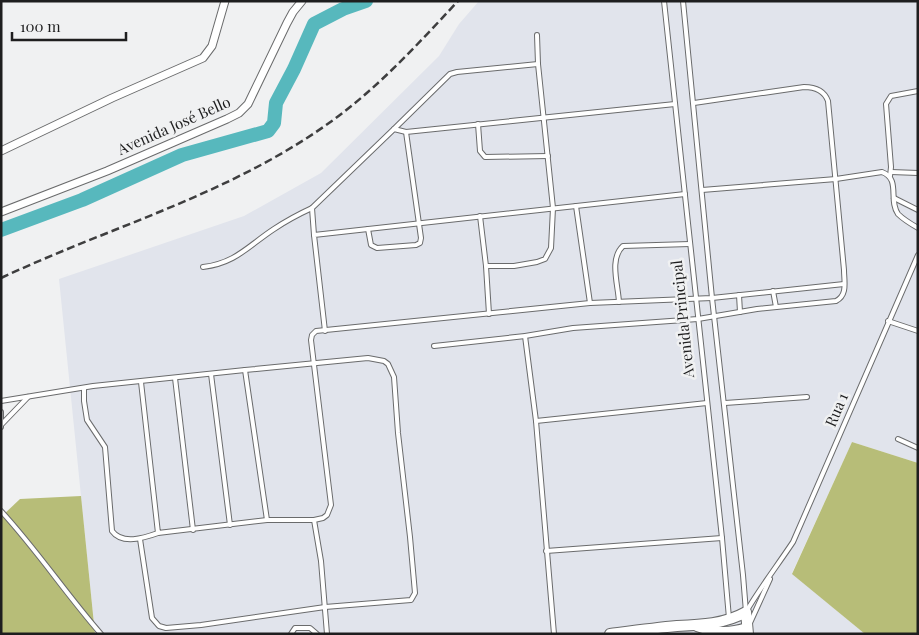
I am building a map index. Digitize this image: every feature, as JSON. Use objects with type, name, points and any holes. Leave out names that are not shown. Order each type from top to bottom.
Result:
[{"type":"street","points":[[1,151],[112,98],[203,58],[212,46],[225,1]]},
{"type":"street","name":"Avenida José Bello","points":[[1,212],[37,196],[106,171],[239,113],[248,104],[261,73],[297,3]]},
{"type":"street","points":[[610,634],[677,626],[696,626],[729,619],[746,612],[748,631],[720,633],[696,626]]},
{"type":"street","name":"Avenida Principal","points":[[729,619],[731,633]]},
{"type":"lane","name":"Avenida Principal","points":[[664,1],[722,538],[729,619]]},
{"type":"lane","name":"Avenida Principal","points":[[683,1],[712,298],[716,315],[746,612]]},
{"type":"lane","points":[[486,266],[514,266],[531,263],[545,259],[551,248],[553,208],[538,64],[537,35]]},
{"type":"lane","points":[[203,267],[216,266],[234,259],[272,230],[312,208],[450,74],[538,64]]},
{"type":"lane","points":[[434,346],[591,327],[698,319],[840,299],[844,293],[844,284],[836,179],[828,101],[822,92],[812,87],[804,87],[694,103]]},
{"type":"lane","points":[[918,92],[891,96],[886,104],[895,208],[898,213],[918,228]]},
{"type":"lane","points":[[394,129],[406,132],[675,104]]},
{"type":"lane","points":[[478,124],[480,151],[485,157],[548,156]]},
{"type":"lane","points":[[368,229],[370,242],[374,247],[416,245],[420,243],[421,238],[406,132]]},
{"type":"lane","points":[[702,190],[836,179],[880,171],[891,174],[918,172]]},
{"type":"lane","points":[[314,234],[685,194]]},
{"type":"lane","points":[[894,198],[918,210]]},
{"type":"lane","points":[[576,206],[590,303]]},
{"type":"lane","points":[[312,208],[325,331]]},
{"type":"lane","points":[[480,216],[489,314]]},
{"type":"lane","points":[[619,302],[615,259],[618,251],[623,246],[690,244]]},
{"type":"lane","name":"Rua 1","points":[[746,612],[759,589],[793,542],[918,255]]},
{"type":"lane","points":[[84,388],[87,420],[105,447],[111,528],[115,535],[120,538],[140,539],[158,533],[267,520],[314,520],[324,518],[331,504],[311,337],[316,332],[590,303],[712,298],[844,284]]},
{"type":"lane","points":[[773,291],[776,307]]},
{"type":"lane","points":[[739,295],[740,312]]},
{"type":"lane","points":[[888,321],[918,331]]},
{"type":"lane","points":[[525,336],[536,422],[554,634]]},
{"type":"lane","points":[[1,401],[84,388],[354,359],[376,358],[388,364],[394,377],[398,433],[415,587],[413,598],[408,602],[325,607],[201,625],[166,628],[159,626],[152,618],[140,539]]},
{"type":"lane","points":[[245,370],[267,520]]},
{"type":"lane","points":[[211,374],[230,525]]},
{"type":"lane","points":[[175,378],[193,530]]},
{"type":"lane","points":[[141,382],[158,533]]},
{"type":"lane","points":[[2,426],[29,397]]},
{"type":"lane","points":[[725,403],[807,397]]},
{"type":"lane","points":[[536,422],[707,403]]},
{"type":"lane","points":[[1,412],[2,426]]},
{"type":"lane","points":[[898,439],[918,448]]},
{"type":"lane","points":[[1,511],[19,530],[67,594],[101,634]]},
{"type":"lane","points":[[314,520],[321,561],[327,634]]},
{"type":"lane","points":[[546,551],[722,538]]},
{"type":"lane","name":"Rua 1","points":[[748,631],[773,572]]},
{"type":"lane","points":[[291,634],[295,628],[310,628],[317,634]]},
{"type":"shaded area","points":[[479,1],[918,1],[918,463],[852,442],[792,573],[865,634],[95,634],[59,279],[244,216],[321,173],[439,56],[459,24]]},
{"type":"green space","points":[[852,442],[918,463],[918,634],[865,634],[792,574]]},
{"type":"green space","points":[[81,496],[95,634],[1,634],[1,517],[20,499]]},
{"type":"waterway","points":[[1,230],[82,200],[182,155],[268,131],[274,123],[276,103],[314,24],[343,9],[366,1]]},
{"type":"railway","points":[[1,278],[210,190],[290,148],[329,123],[364,96],[458,1]]}]
